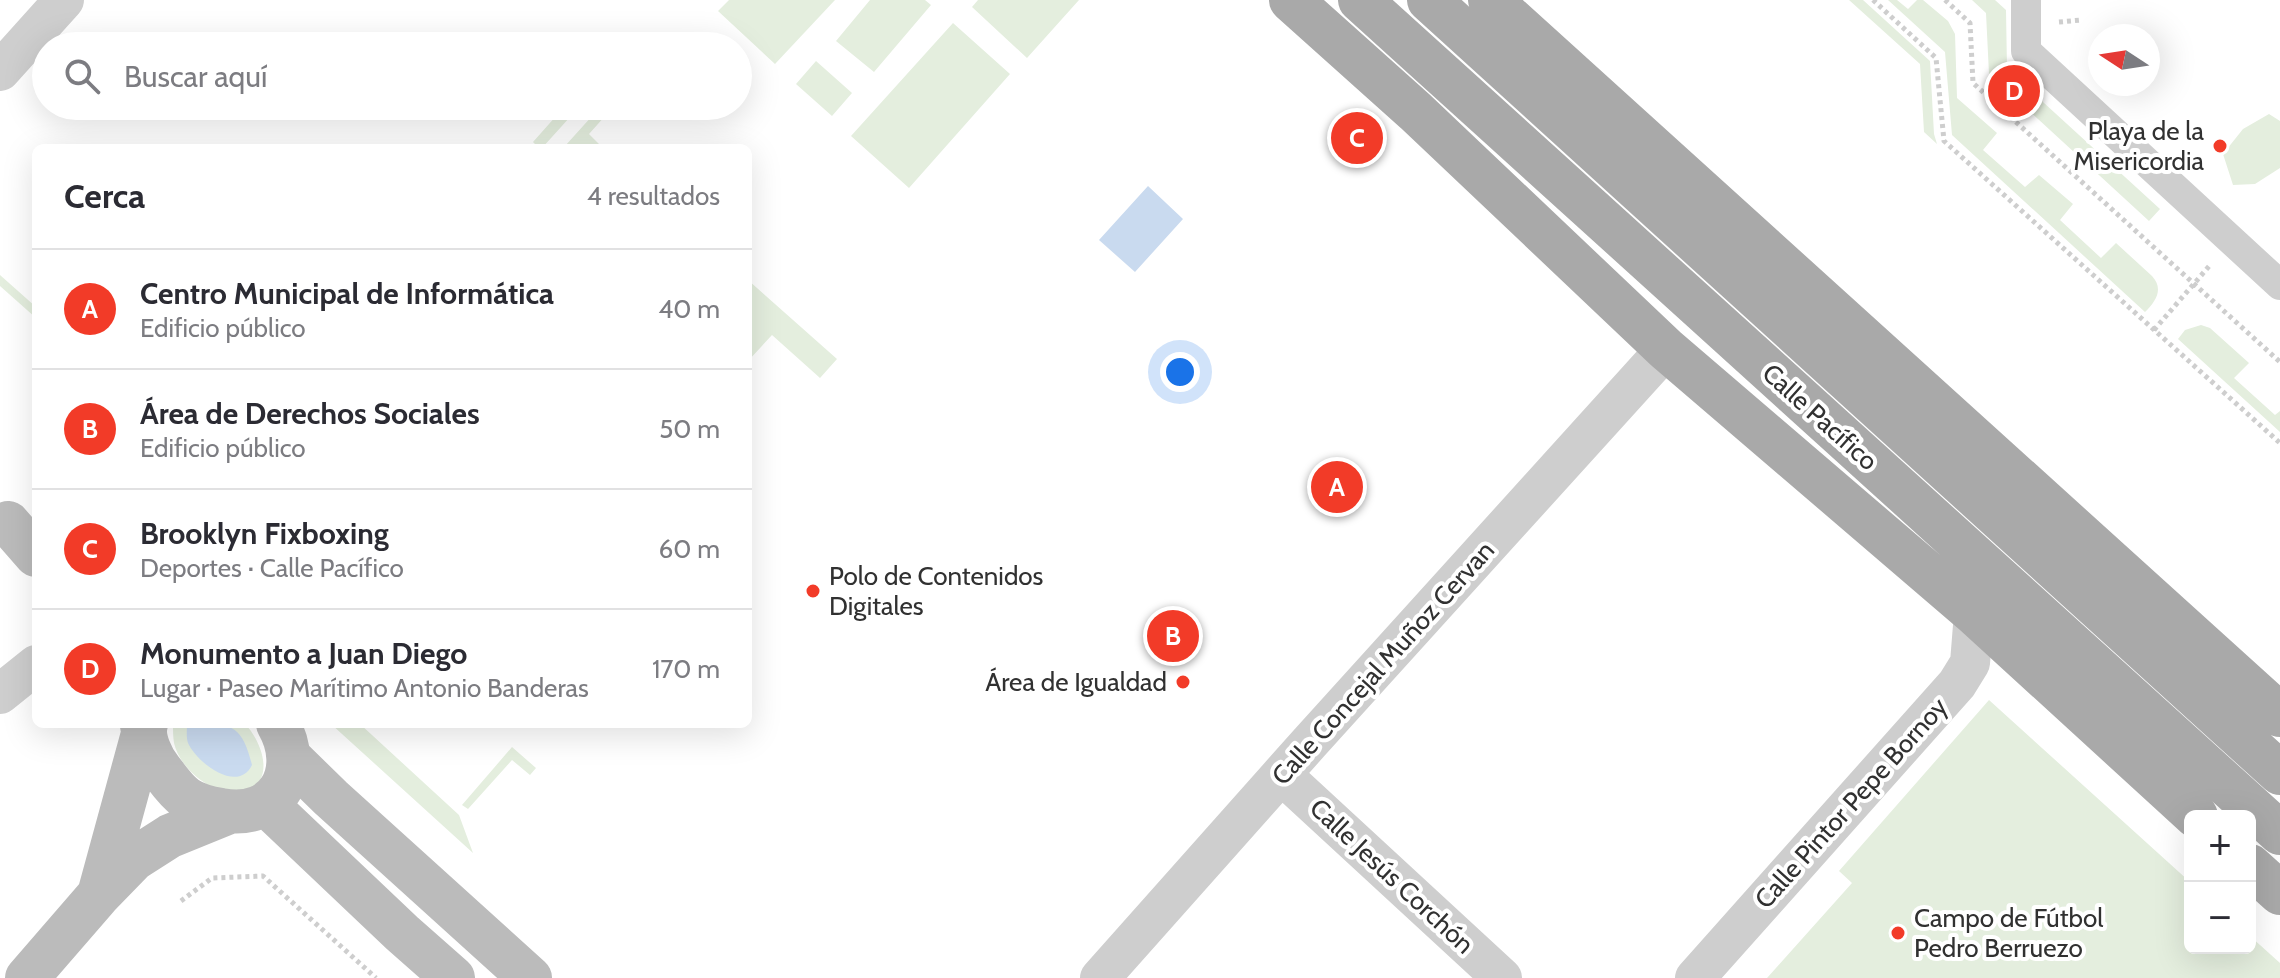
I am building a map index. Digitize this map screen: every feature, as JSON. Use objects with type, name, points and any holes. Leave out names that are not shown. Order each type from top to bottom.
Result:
[{"type":"main road","name":"Calle Pacífico","points":[[1291,0],[1416,112],[1666,349],[1974,613],[2189,810]]},
{"type":"main road","name":"Calle Pacífico","points":[[1360,0],[2280,833]]},
{"type":"main road","name":"Calle Pacífico","points":[[1429,0],[2280,773]]},
{"type":"main road","points":[[1490,0],[2280,715]]},
{"type":"main road","points":[[98,896],[142,728]]},
{"type":"main road","points":[[144,728],[153,761],[185,798],[207,807],[248,808],[453,978]]},
{"type":"main road","points":[[27,978],[134,859],[170,836],[248,808],[285,785],[283,741]]},
{"type":"main road","points":[[283,741],[331,798],[530,978]]},
{"type":"main road","points":[[2256,871],[2280,893]]},
{"type":"street","points":[[35,32],[64,0]]},
{"type":"street","points":[[2026,0],[2026,51],[2280,285]]},
{"type":"street","points":[[0,71],[32,36]]},
{"type":"street","name":"Calle Concejal Muñoz Cervan","points":[[1100,978],[1666,349]]},
{"type":"street","name":"Calle Pintor Pepe Bornoy","points":[[1695,978],[1957,684],[1970,663],[1974,613]]},
{"type":"street","points":[[0,694],[32,668]]},
{"type":"street","name":"Calle Jesús Corchón","points":[[1282,775],[1502,978]]},
{"type":"path","points":[[1873,0],[1936,58],[1944,141],[2280,443]]},
{"type":"path","points":[[1945,0],[1970,23],[1973,83],[2280,362]]},
{"type":"path","points":[[2154,330],[2232,241]]},
{"type":"path","points":[[181,901],[212,878],[263,876],[376,978]]},
{"type":"green space","points":[[729,0],[835,0],[775,64],[752,43],[752,32],[741,32],[718,11]]},
{"type":"green space","points":[[870,0],[925,0],[931,5],[874,72],[836,41]]},
{"type":"green space","points":[[978,0],[1079,0],[1027,58],[972,7]]},
{"type":"green space","points":[[1849,0],[1863,0],[1930,61],[1937,144],[1924,132],[1920,64]]},
{"type":"green space","points":[[1888,0],[1897,0],[1908,9],[1917,0],[1923,0],[1948,21],[1955,34],[1957,98],[1997,133],[1983,150],[2025,187],[2039,175],[2073,204],[2060,220],[2101,258],[2116,243],[2152,276],[2158,290],[2145,312],[1952,135],[1945,52]]},
{"type":"green space","points":[[1972,0],[1995,0],[2006,10],[2007,69],[2160,209],[2149,221],[1989,74],[1986,13]]},
{"type":"green space","points":[[953,23],[1010,74],[909,188],[851,136]]},
{"type":"green space","points":[[816,61],[852,93],[832,116],[796,84]]},
{"type":"green space","points":[[2269,114],[2280,121],[2280,168],[2255,184],[2233,185],[2223,154],[2243,129]]},
{"type":"green space","points":[[553,120],[567,120],[546,144],[533,142]]},
{"type":"green space","points":[[588,120],[602,120],[589,134],[599,144],[567,144]]},
{"type":"green space","points":[[0,275],[32,303],[32,314],[0,286]]},
{"type":"green space","points":[[752,284],[837,359],[820,378],[772,335],[752,357]]},
{"type":"green space","points":[[2201,325],[2210,328],[2249,363],[2234,378],[2275,415],[2280,411],[2280,432],[2178,339],[2185,330]]},
{"type":"green space","points":[[1989,700],[2184,877],[2184,954],[2256,954],[2256,941],[2280,963],[2280,978],[1767,978],[1852,883],[1839,871]]},
{"type":"green space","points":[[173,728],[248,728],[263,760],[261,779],[245,791],[223,791],[191,772],[174,743]]},
{"type":"green space","points":[[335,728],[364,728],[459,815],[473,853]]},
{"type":"green space","points":[[512,747],[536,768],[530,775],[512,760],[468,809],[462,805]]},
{"type":"water","points":[[1148,186],[1183,219],[1135,272],[1099,240]]},
{"type":"water","points":[[187,728],[231,728],[243,740],[252,765],[246,773],[237,777],[218,772],[193,751]]},
{"type":"place","name":"Monumento a Juan Diego","points":[[2014,91]]},
{"type":"place","name":"Brooklyn Fixboxing","points":[[1357,138]]},
{"type":"place","name":"Playa de la Misericordia","points":[[2220,146]]},
{"type":"place","name":"Centro Municipal de Informática","points":[[1337,487]]},
{"type":"place","name":"Polo de Contenidos Digitales","points":[[813,591]]},
{"type":"place","name":"Área de Derechos Sociales","points":[[1173,636]]},
{"type":"place","name":"Área de Igualdad","points":[[1183,682]]},
{"type":"place","name":"Campo de Fútbol Pedro Berruezo","points":[[1898,933]]}]
